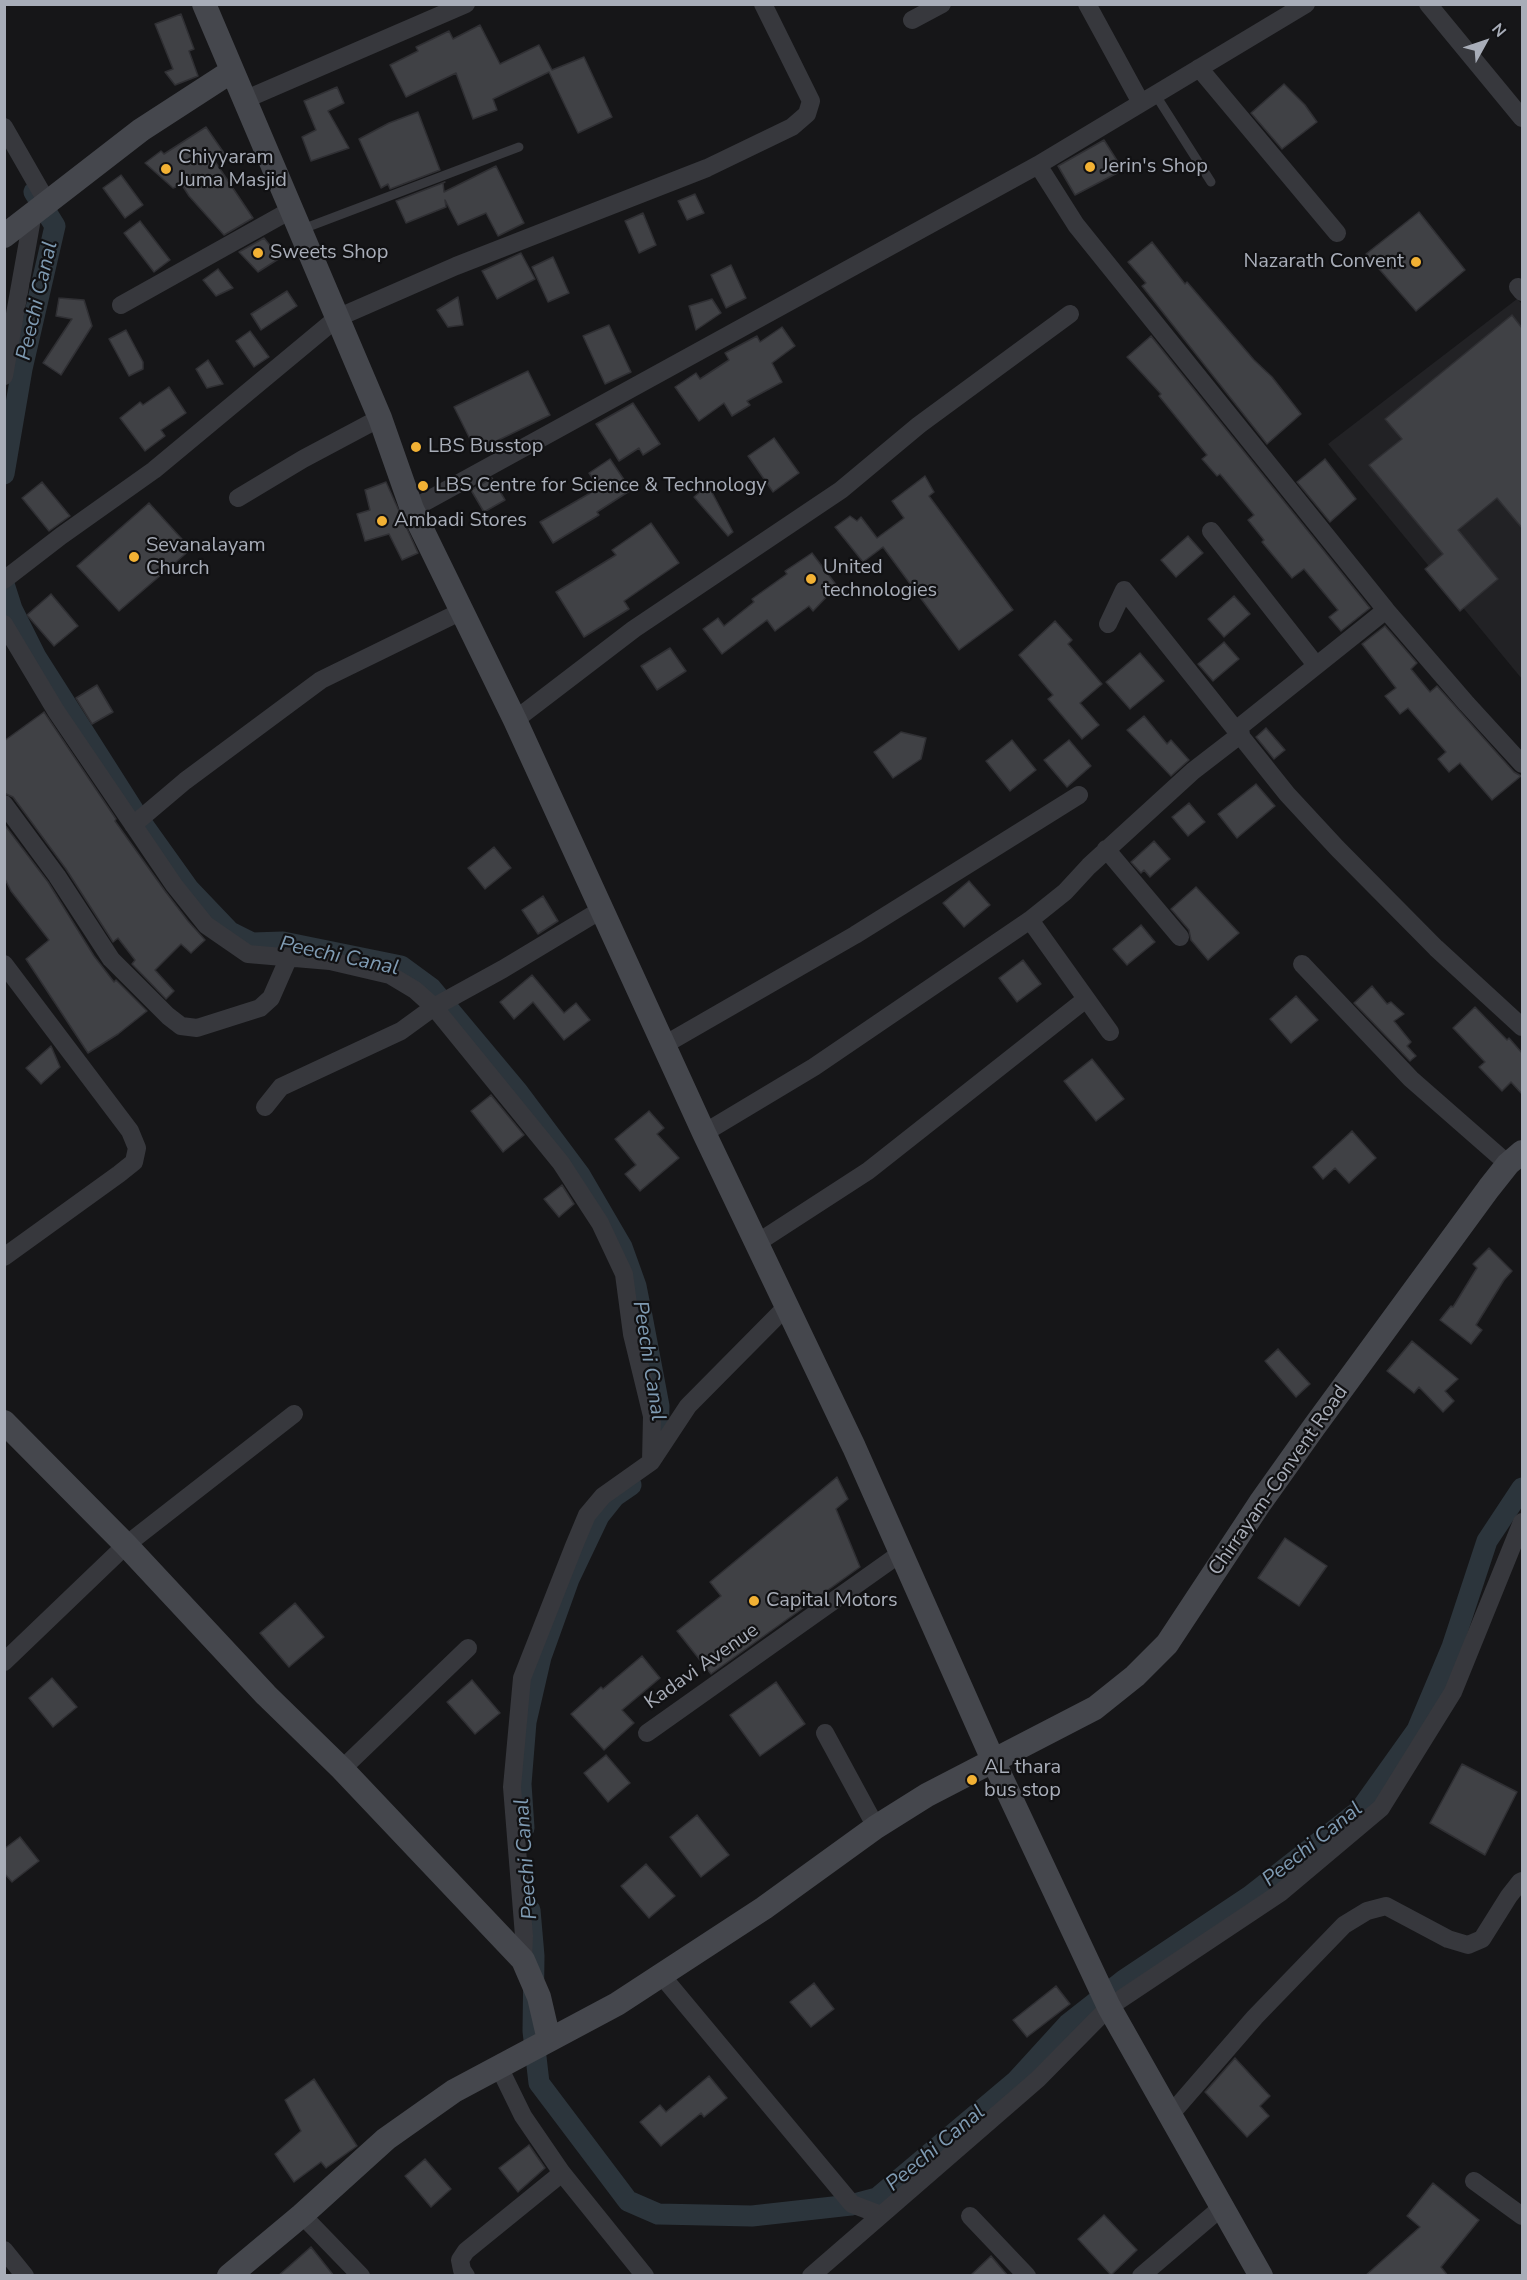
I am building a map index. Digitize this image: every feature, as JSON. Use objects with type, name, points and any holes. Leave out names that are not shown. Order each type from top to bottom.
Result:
[{"type":"street","points":[[204,4],[380,418],[412,509],[515,720],[704,1133],[854,1447],[993,1760],[1105,1997],[1261,2276]]},
{"type":"street","points":[[244,100],[466,4]]},
{"type":"street","points":[[9,577],[61,536],[153,470],[337,318],[456,266],[707,168],[792,127],[807,114],[810,101],[763,4]]},
{"type":"street","points":[[912,20],[942,4]]},
{"type":"street","points":[[1087,4],[1148,98]]},
{"type":"street","points":[[412,509],[1038,165],[1306,4]]},
{"type":"street","points":[[1428,4],[1522,118]]},
{"type":"street","points":[[1199,68],[1337,233]]},
{"type":"street","points":[[4,236],[141,129],[232,71]]},
{"type":"street","points":[[4,127],[40,207],[4,376]]},
{"type":"street","points":[[1038,165],[1076,225],[1386,610],[1522,764]]},
{"type":"street","points":[[121,305],[296,220]]},
{"type":"street","points":[[515,720],[634,629],[841,490],[919,425],[1070,314]]},
{"type":"street","points":[[238,498],[303,459],[380,418]]},
{"type":"street","points":[[1211,531],[1316,665]]},
{"type":"street","points":[[1108,624],[1124,590],[1287,794],[1436,948],[1522,1028]]},
{"type":"street","points":[[704,1133],[814,1066],[1030,920],[1065,892],[1106,849],[1193,771],[1316,665],[1386,610]]},
{"type":"street","points":[[133,825],[185,781],[321,680],[462,611]]},
{"type":"street","points":[[4,624],[56,711],[174,885],[206,926],[249,954],[330,961],[390,975],[414,990],[434,1007],[561,1163],[600,1223],[624,1275],[633,1334],[651,1416],[651,1462]]},
{"type":"street","points":[[664,1045],[855,935],[1079,795]]},
{"type":"street","points":[[4,804],[57,876],[111,959],[181,1026],[196,1028],[260,1008],[271,998],[289,957]]},
{"type":"street","points":[[1106,849],[1180,937]]},
{"type":"street","points":[[266,1107],[281,1086],[401,1031],[434,1007],[602,910]]},
{"type":"street","points":[[1030,920],[1110,1032]]},
{"type":"street","points":[[4,964],[130,1131],[137,1148],[134,1162],[4,1257]]},
{"type":"street","points":[[1302,964],[1411,1078],[1515,1158]]},
{"type":"street","points":[[757,1243],[868,1171],[1086,999]]},
{"type":"street","name":"Chirrayam-Convent Road","points":[[229,2276],[302,2215],[386,2139],[454,2091],[617,2004],[764,1908],[876,1827],[927,1795],[1095,1708],[1135,1676],[1167,1644],[1260,1503],[1515,1158]]},
{"type":"street","points":[[526,1967],[512,1787],[522,1678],[587,1515],[603,1496],[651,1462],[688,1406],[787,1306]]},
{"type":"street","points":[[4,1662],[126,1545],[294,1414]]},
{"type":"street","points":[[4,1422],[126,1545],[266,1695],[342,1769],[526,1967],[539,1997],[548,2041]]},
{"type":"street","points":[[811,2276],[1038,2079],[1105,1997],[1280,1893],[1381,1808],[1453,1692],[1522,1522]]},
{"type":"street","name":"Kadavi Avenue","points":[[647,1733],[901,1553]]},
{"type":"street","points":[[342,1769],[468,1648]]},
{"type":"street","points":[[825,1733],[876,1827]]},
{"type":"street","points":[[1170,2115],[1256,2018],[1344,1925],[1367,1911],[1386,1906],[1448,1940],[1468,1945],[1482,1939],[1509,1896],[1522,1881]]},
{"type":"street","points":[[662,1976],[852,2204],[881,2215]]},
{"type":"street","points":[[499,2067],[523,2116],[562,2173],[639,2273]]},
{"type":"street","points":[[466,2276],[460,2260],[466,2251],[562,2173]]},
{"type":"street","points":[[1474,2181],[1522,2216]]},
{"type":"street","points":[[1141,2276],[1222,2207]]},
{"type":"street","points":[[302,2215],[361,2276]]},
{"type":"street","points":[[970,2216],[1027,2276]]},
{"type":"street","points":[[4,2250],[25,2276]]},
{"type":"lane","points":[[1148,98],[1211,182]]},
{"type":"lane","points":[[296,220],[519,147]]},
{"type":"shaded area","points":[[1517,299],[1522,304],[1522,679],[1328,444]]},
{"type":"building","points":[[181,14],[194,49],[189,51],[198,76],[175,85],[165,72],[173,69],[155,24]]},
{"type":"building","points":[[480,25],[500,64],[539,45],[552,70],[584,57],[612,117],[578,133],[549,72],[493,99],[497,110],[473,119],[456,73],[406,97],[390,65],[418,51],[416,47],[449,31],[453,39]]},
{"type":"building","points":[[1284,84],[1305,105],[1317,122],[1282,149],[1251,113]]},
{"type":"building","points":[[337,87],[344,103],[328,111],[349,148],[311,161],[302,137],[316,130],[304,101]]},
{"type":"building","points":[[418,112],[440,170],[390,189],[388,184],[381,188],[359,139],[389,123]]},
{"type":"building","points":[[206,127],[224,153],[214,160],[253,218],[224,235],[182,185],[173,188],[145,163],[161,151],[164,154]]},
{"type":"building","name":"Jerin's Shop","points":[[1104,140],[1123,170],[1075,195],[1058,166]]},
{"type":"building","points":[[496,166],[524,223],[498,236],[486,213],[458,225],[445,200],[446,207],[406,223],[396,201],[445,182],[443,183],[444,192]]},
{"type":"building","points":[[121,175],[143,205],[125,218],[103,188]]},
{"type":"building","points":[[695,194],[704,213],[687,220],[678,201]]},
{"type":"building","name":"Nazarath Convent","points":[[1419,212],[1465,270],[1416,311],[1366,254]]},
{"type":"building","points":[[643,213],[656,245],[639,253],[625,221]]},
{"type":"building","points":[[140,221],[170,260],[154,272],[124,233]]},
{"type":"building","name":"Sweets Shop","points":[[264,238],[280,258],[258,272],[239,252]]},
{"type":"building","points":[[1152,242],[1185,284],[1187,282],[1254,360],[1272,377],[1301,414],[1267,444],[1142,286],[1146,283],[1128,262]]},
{"type":"building","points":[[521,253],[535,279],[497,299],[482,271]]},
{"type":"building","points":[[553,257],[569,293],[548,302],[532,267]]},
{"type":"building","points":[[731,265],[746,298],[726,308],[711,275]]},
{"type":"building","points":[[218,269],[233,288],[216,296],[203,280]]},
{"type":"building","points":[[287,291],[297,306],[261,330],[251,314]]},
{"type":"building","points":[[458,297],[463,325],[448,327],[437,310]]},
{"type":"building","points":[[59,298],[84,300],[92,326],[61,375],[43,363],[72,319],[56,316]]},
{"type":"building","points":[[712,299],[721,313],[696,330],[689,306]]},
{"type":"building","points":[[1512,315],[1522,328],[1522,528],[1497,498],[1458,530],[1498,579],[1460,611],[1425,569],[1443,554],[1369,465],[1402,439],[1385,419]]},
{"type":"building","points":[[609,325],[631,372],[605,384],[583,336]]},
{"type":"building","points":[[782,327],[795,346],[772,363],[782,382],[747,401],[750,405],[732,416],[724,403],[699,421],[675,387],[696,373],[700,379],[729,360],[725,353],[757,336],[760,342]]},
{"type":"building","points":[[126,330],[143,362],[143,369],[129,376],[109,339]]},
{"type":"building","points":[[250,331],[269,357],[254,367],[236,341]]},
{"type":"building","points":[[1151,336],[1370,608],[1341,631],[1329,617],[1338,610],[1304,569],[1292,578],[1262,542],[1264,540],[1248,520],[1254,515],[1220,474],[1217,476],[1202,459],[1207,455],[1159,396],[1161,394],[1127,357]]},
{"type":"building","points":[[208,360],[223,384],[207,388],[196,369]]},
{"type":"building","points":[[528,371],[550,415],[476,451],[454,407]]},
{"type":"building","points":[[169,387],[186,413],[161,430],[165,436],[145,451],[120,418],[140,402],[143,405]]},
{"type":"building","points":[[633,403],[660,444],[643,455],[639,448],[619,461],[596,424]]},
{"type":"building","points":[[774,438],[799,473],[773,492],[748,456]]},
{"type":"building","points":[[610,459],[631,490],[597,512],[599,515],[553,543],[540,522],[599,488],[589,473]]},
{"type":"building","points":[[1325,459],[1356,499],[1330,522],[1297,482]]},
{"type":"building","points":[[925,476],[934,492],[929,496],[1013,610],[959,650],[883,547],[863,562],[835,527],[850,516],[857,521],[861,517],[877,538],[904,518],[892,501]]},
{"type":"building","points":[[492,478],[505,500],[484,512],[471,490]]},
{"type":"building","points":[[42,482],[70,516],[49,531],[22,498]]},
{"type":"building","points":[[386,482],[418,553],[402,560],[389,534],[365,541],[357,514],[370,510],[365,490]]},
{"type":"building","points":[[708,485],[733,532],[728,536],[694,497]]},
{"type":"building","name":"Sevanalayam Church","points":[[149,503],[191,549],[119,611],[77,566]]},
{"type":"building","points":[[651,523],[679,563],[624,601],[629,609],[584,637],[556,592],[616,555],[612,550]]},
{"type":"building","points":[[1188,536],[1203,553],[1176,577],[1161,560]]},
{"type":"building","points":[[812,553],[837,586],[813,611],[809,606],[775,631],[767,620],[722,654],[703,629],[718,618],[724,626],[754,602],[752,599],[787,574],[785,571]]},
{"type":"building","points":[[51,594],[78,626],[54,646],[27,615]]},
{"type":"building","points":[[1234,596],[1250,614],[1224,637],[1208,619]]},
{"type":"building","points":[[1055,621],[1072,640],[1068,644],[1102,684],[1080,703],[1099,725],[1082,739],[1048,699],[1053,695],[1019,655]]},
{"type":"building","points":[[1385,626],[1417,663],[1411,669],[1430,692],[1437,686],[1514,772],[1521,776],[1492,800],[1460,763],[1449,772],[1438,759],[1446,752],[1408,708],[1400,714],[1385,696],[1396,688],[1362,644]]},
{"type":"building","points":[[1224,642],[1239,659],[1213,681],[1198,664]]},
{"type":"building","points":[[670,648],[686,671],[657,690],[641,666]]},
{"type":"building","points":[[1140,653],[1164,681],[1130,709],[1106,682]]},
{"type":"building","points":[[97,685],[113,712],[92,724],[76,698]]},
{"type":"building","points":[[44,712],[116,819],[115,821],[165,891],[205,940],[191,953],[181,944],[155,970],[174,991],[166,999],[132,964],[135,960],[118,938],[113,942],[66,869],[13,797],[4,793],[4,741]]},
{"type":"building","points":[[1144,716],[1167,744],[1171,740],[1189,760],[1171,776],[1127,730]]},
{"type":"building","points":[[1266,728],[1285,750],[1274,759],[1256,737]]},
{"type":"building","points":[[901,732],[926,738],[921,759],[893,778],[874,752]]},
{"type":"building","points":[[1012,740],[1036,770],[1010,791],[986,761]]},
{"type":"building","points":[[1069,740],[1091,766],[1067,787],[1044,760]]},
{"type":"building","points":[[1256,784],[1275,806],[1237,838],[1218,814]]},
{"type":"building","points":[[1189,803],[1205,822],[1188,836],[1172,817]]},
{"type":"building","points":[[4,824],[48,882],[94,956],[114,982],[116,980],[147,1011],[118,1034],[88,1053],[26,959],[49,940],[11,891],[4,877]]},
{"type":"building","points":[[1154,841],[1170,859],[1150,877],[1144,870],[1141,873],[1131,862]]},
{"type":"building","points":[[494,847],[511,868],[485,889],[468,868]]},
{"type":"building","points":[[969,881],[990,905],[964,927],[943,903]]},
{"type":"building","points":[[1196,887],[1239,933],[1208,960],[1191,940],[1189,930],[1171,909]]},
{"type":"building","points":[[543,896],[558,921],[538,934],[522,910]]},
{"type":"building","points":[[1141,925],[1155,942],[1127,965],[1113,949]]},
{"type":"building","points":[[1023,960],[1041,984],[1017,1002],[999,978]]},
{"type":"building","points":[[532,975],[564,1013],[576,1003],[590,1020],[564,1040],[533,1002],[514,1019],[500,1002]]},
{"type":"building","points":[[1372,986],[1387,1004],[1391,1002],[1404,1014],[1394,1021],[1411,1042],[1407,1046],[1416,1056],[1410,1061],[1354,1003]]},
{"type":"building","points":[[1296,996],[1318,1020],[1291,1043],[1270,1019]]},
{"type":"building","points":[[1475,1007],[1522,1053],[1522,1094],[1511,1082],[1502,1091],[1479,1067],[1485,1062],[1453,1028]]},
{"type":"building","points":[[51,1046],[60,1067],[41,1084],[26,1068]]},
{"type":"building","points":[[1092,1059],[1124,1099],[1096,1121],[1064,1081]]},
{"type":"building","points":[[491,1095],[524,1135],[503,1152],[471,1111]]},
{"type":"building","points":[[649,1111],[664,1128],[657,1134],[679,1158],[640,1191],[625,1174],[636,1165],[615,1139]]},
{"type":"building","points":[[1352,1131],[1376,1158],[1349,1183],[1335,1168],[1323,1179],[1313,1167]]},
{"type":"building","points":[[562,1185],[574,1204],[559,1217],[544,1199]]},
{"type":"building","points":[[1489,1248],[1512,1271],[1476,1325],[1482,1330],[1471,1344],[1440,1320],[1451,1306],[1453,1307],[1477,1268],[1473,1264]]},
{"type":"building","points":[[1412,1341],[1458,1379],[1445,1391],[1454,1401],[1443,1412],[1419,1387],[1414,1393],[1387,1371]]},
{"type":"building","points":[[1278,1349],[1310,1384],[1296,1397],[1265,1361]]},
{"type":"building","points":[[837,1477],[848,1499],[836,1509],[860,1567],[711,1674],[677,1631],[721,1596],[710,1582]]},
{"type":"building","points":[[1285,1538],[1327,1566],[1299,1606],[1258,1578]]},
{"type":"building","points":[[295,1603],[324,1637],[289,1667],[260,1633]]},
{"type":"building","points":[[642,1656],[660,1678],[622,1710],[634,1723],[604,1750],[571,1714],[601,1687],[603,1689]]},
{"type":"building","points":[[52,1678],[77,1707],[53,1727],[29,1698]]},
{"type":"building","points":[[472,1680],[500,1713],[475,1734],[447,1702]]},
{"type":"building","points":[[776,1682],[805,1724],[760,1756],[730,1715]]},
{"type":"building","points":[[606,1755],[630,1783],[608,1802],[584,1773]]},
{"type":"building","points":[[1462,1764],[1517,1792],[1485,1855],[1430,1823]]},
{"type":"building","points":[[697,1815],[729,1855],[701,1877],[670,1837]]},
{"type":"building","points":[[20,1837],[39,1861],[12,1882],[4,1873],[4,1849]]},
{"type":"building","points":[[646,1864],[675,1896],[649,1918],[621,1886]]},
{"type":"building","points":[[814,1983],[834,2009],[811,2027],[790,2002]]},
{"type":"building","points":[[1056,1986],[1070,2004],[1027,2037],[1013,2020]]},
{"type":"building","points":[[1235,2058],[1270,2096],[1260,2106],[1269,2116],[1247,2137],[1205,2092]]},
{"type":"building","points":[[709,2076],[727,2098],[704,2117],[701,2113],[661,2146],[640,2122],[660,2105],[666,2112]]},
{"type":"building","points":[[314,2079],[357,2146],[326,2168],[321,2162],[294,2182],[275,2154],[301,2131],[285,2100]]},
{"type":"building","points":[[529,2145],[545,2168],[518,2192],[499,2168]]},
{"type":"building","points":[[425,2159],[451,2189],[431,2207],[405,2176]]},
{"type":"building","points":[[1433,2183],[1479,2220],[1441,2267],[1448,2276],[1365,2276],[1420,2227],[1407,2216]]},
{"type":"building","points":[[1104,2215],[1137,2250],[1111,2275],[1078,2239]]},
{"type":"building","points":[[311,2247],[334,2276],[278,2276]]},
{"type":"building","points":[[991,2256],[1008,2276],[970,2276]]},
{"type":"waterway","name":"Peechi Canal","points":[[4,474],[22,369],[55,226],[34,192]]},
{"type":"waterway","name":"Peechi Canal","points":[[4,584],[12,609],[36,657],[139,819],[189,889],[230,932],[252,943],[283,942],[401,966],[431,988],[518,1092],[580,1175],[622,1247],[636,1286],[642,1316],[659,1406],[658,1437]]},
{"type":"waterway","name":"Peechi Canal","points":[[524,1828],[521,1784],[526,1722],[541,1657],[569,1579],[599,1516],[615,1496],[631,1485]]},
{"type":"waterway","name":"Peechi Canal","points":[[530,1910],[534,1956],[533,2031],[539,2083],[628,2201],[658,2214],[752,2216],[851,2205],[877,2198],[1016,2081],[1068,2024],[1124,1980],[1250,1896],[1360,1810],[1417,1730],[1452,1647],[1487,1541],[1522,1488]]},
{"type":"place","name":"Jerin's Shop","points":[[1090,167]]},
{"type":"place","name":"Chiyyaram Juma Masjid","points":[[166,169]]},
{"type":"place","name":"Sweets Shop","points":[[258,253]]},
{"type":"place","name":"Nazarath Convent","points":[[1416,262]]},
{"type":"place","name":"LBS Busstop","points":[[416,447]]},
{"type":"place","name":"LBS Centre for Science & Technology","points":[[423,486]]},
{"type":"place","name":"Ambadi Stores","points":[[382,521]]},
{"type":"place","name":"Sevanalayam Church","points":[[134,557]]},
{"type":"place","name":"United technologies","points":[[811,579]]},
{"type":"place","name":"Capital Motors","points":[[754,1601]]},
{"type":"place","name":"AL thara bus stop","points":[[972,1780]]}]
